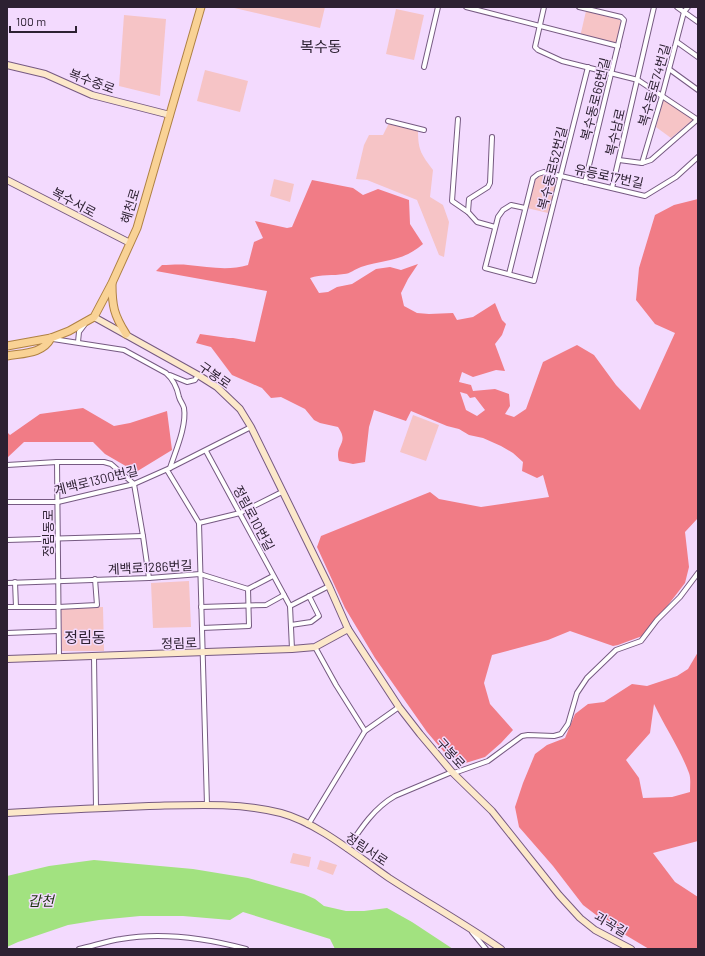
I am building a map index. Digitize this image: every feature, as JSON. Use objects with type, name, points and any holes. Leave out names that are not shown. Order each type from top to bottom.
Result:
[{"type":"main road","name":"혜천로","points":[[7,346],[51,338],[69,332],[91,319],[112,283],[137,228],[201,7]]},
{"type":"main road","name":"복수중로","points":[[7,65],[44,74],[92,95],[170,115]]},
{"type":"main road","name":"복수서로","points":[[7,180],[130,243]]},
{"type":"main road","points":[[112,283],[113,309],[118,322],[126,334]]},
{"type":"main road","name":"구봉로","points":[[91,319],[126,334],[198,375],[217,387],[240,409],[251,427],[329,586],[348,629],[399,707],[453,772],[492,811],[559,895],[580,918]]},
{"type":"main road","points":[[7,356],[39,350],[48,346],[51,338]]},
{"type":"main road","name":"정림로","points":[[7,659],[292,650],[315,647],[348,629]]},
{"type":"main road","name":"정림서로","points":[[7,813],[96,808],[207,805],[256,809],[281,813],[308,825],[502,949]]},
{"type":"main road","name":"괴곡길","points":[[580,918],[596,930],[631,949]]},
{"type":"street","points":[[424,67],[438,7]]},
{"type":"street","points":[[466,7],[618,46]]},
{"type":"street","points":[[544,7],[534,47],[538,50],[562,61],[638,80],[698,120],[651,160],[642,163],[619,160]]},
{"type":"street","name":"복수동로66번길","points":[[580,7],[621,17],[624,20],[585,182]]},
{"type":"street","name":"복수남로","points":[[612,188],[654,7]]},
{"type":"street","points":[[677,7],[698,22]]},
{"type":"street","points":[[684,12],[688,7]]},
{"type":"street","name":"복수동로74번길","points":[[642,163],[662,96],[684,12]]},
{"type":"street","points":[[677,42],[698,57]]},
{"type":"street","name":"복수동로52번길","points":[[525,208],[511,205],[503,210],[498,217],[485,268],[534,280],[588,67]]},
{"type":"street","points":[[669,69],[698,90]]},
{"type":"street","points":[[458,119],[452,201],[468,212],[477,222],[495,227]]},
{"type":"street","points":[[388,121],[424,130]]},
{"type":"street","points":[[468,212],[469,199],[488,188],[490,183],[492,137]]},
{"type":"street","name":"유등로17번길","points":[[509,274],[525,208],[534,178],[538,174],[544,172],[645,196],[676,177],[698,157]]},
{"type":"street","points":[[78,342],[79,332],[91,319]]},
{"type":"street","points":[[51,338],[124,350],[166,373],[187,382],[195,380],[198,375]]},
{"type":"street","points":[[166,373],[172,378],[178,388],[180,399],[184,407],[182,431],[168,469],[199,523],[207,805]]},
{"type":"street","name":"계백로1300번길","points":[[7,502],[58,502],[134,484],[206,451],[251,427]]},
{"type":"street","name":"정림로10번길","points":[[206,451],[290,606],[292,650]]},
{"type":"street","points":[[7,465],[57,462],[104,462],[111,464],[134,484],[149,578]]},
{"type":"street","name":"정림동로","points":[[57,462],[59,658]]},
{"type":"street","points":[[199,523],[240,513],[282,492]]},
{"type":"street","points":[[7,540],[143,536]]},
{"type":"street","points":[[347,849],[369,817],[387,801],[396,796],[453,772],[488,761],[522,736],[554,736],[561,734],[568,724],[577,693],[587,678],[616,650],[641,641],[656,620],[680,597],[698,573]]},
{"type":"street","name":"계백로1286번길","points":[[7,582],[149,578],[200,574],[248,589]]},
{"type":"street","points":[[202,628],[249,626],[248,589],[273,576]]},
{"type":"street","name":"계백로1286번길","points":[[58,607],[96,605],[95,579]]},
{"type":"street","points":[[15,582],[16,607]]},
{"type":"street","points":[[290,606],[329,586]]},
{"type":"street","points":[[201,607],[266,605],[284,595]]},
{"type":"street","points":[[291,625],[311,622],[319,616],[309,596]]},
{"type":"street","points":[[7,607],[58,607]]},
{"type":"street","points":[[7,633],[58,631]]},
{"type":"street","points":[[315,647],[336,685],[365,731]]},
{"type":"street","points":[[94,656],[96,808]]},
{"type":"street","points":[[308,825],[365,731],[399,707]]},
{"type":"street","points":[[471,930],[486,949]]},
{"type":"street","points":[[79,949],[120,939],[164,936],[200,939],[246,949]]},
{"type":"shaded area","points":[[230,7],[325,7],[320,28]]},
{"type":"shaded area","points":[[396,9],[424,15],[414,60],[386,54]]},
{"type":"shaded area","points":[[586,11],[620,20],[621,22],[616,45],[580,37]]},
{"type":"shaded area","points":[[124,15],[166,19],[160,96],[119,86]]},
{"type":"shaded area","points":[[205,70],[248,81],[240,112],[197,101]]},
{"type":"shaded area","points":[[664,97],[694,119],[671,138],[656,127]]},
{"type":"shaded area","points":[[389,123],[418,131],[421,152],[433,170],[430,197],[443,205],[449,222],[444,257],[439,255],[417,200],[367,180],[356,179],[364,145],[369,135],[383,135]]},
{"type":"shaded area","points":[[544,174],[558,177],[548,213],[527,208],[536,178]]},
{"type":"shaded area","points":[[274,179],[294,184],[290,202],[270,196]]},
{"type":"shaded area","points":[[312,180],[353,188],[363,195],[378,189],[409,200],[410,224],[423,244],[408,254],[370,264],[348,273],[310,278],[319,293],[328,292],[337,287],[352,284],[376,269],[390,267],[401,270],[418,264],[401,293],[404,306],[417,313],[453,313],[457,320],[473,317],[495,303],[502,320],[506,324],[502,335],[495,344],[505,371],[496,370],[473,377],[462,372],[459,382],[471,385],[473,391],[495,389],[509,394],[510,406],[505,414],[514,417],[526,409],[543,362],[577,345],[594,355],[616,385],[640,410],[675,333],[655,324],[636,300],[639,268],[655,215],[674,205],[698,199],[698,518],[685,532],[689,567],[685,583],[645,635],[613,646],[570,631],[548,640],[492,655],[484,683],[490,704],[513,730],[485,757],[456,766],[427,732],[375,658],[345,608],[317,547],[321,536],[430,492],[439,499],[481,507],[549,497],[543,475],[537,478],[522,471],[523,462],[513,453],[501,446],[483,438],[469,435],[459,429],[447,426],[411,411],[406,421],[374,410],[369,427],[365,462],[353,464],[339,461],[338,451],[343,437],[338,427],[320,423],[314,420],[305,409],[281,397],[271,398],[262,388],[232,375],[211,347],[196,343],[200,334],[255,342],[267,291],[156,271],[162,265],[233,268],[248,265],[254,242],[263,238],[255,221],[287,228],[292,227]],"holes":[[[460,392],[467,394],[470,398],[475,397],[485,410],[477,416],[466,410]]]},
{"type":"shaded area","points":[[83,408],[114,426],[130,423],[167,411],[172,450],[136,472],[105,454],[93,442],[24,442],[7,458],[7,432],[10,435],[40,414]]},
{"type":"shaded area","points":[[413,415],[439,425],[426,461],[400,452]]},
{"type":"shaded area","points":[[189,581],[191,627],[153,628],[151,583]]},
{"type":"shaded area","points":[[103,607],[104,651],[62,651],[61,608]]},
{"type":"shaded area","points":[[698,652],[698,841],[653,853],[675,882],[698,897],[698,949],[649,949],[612,927],[583,905],[553,866],[519,827],[515,807],[535,754],[547,745],[565,738],[575,714],[588,704],[604,702],[632,684],[647,686],[677,676],[688,669]],"holes":[[[654,704],[689,773],[690,792],[672,797],[643,798],[639,778],[626,760],[650,733]]]},
{"type":"shaded area","points":[[293,853],[311,857],[309,867],[290,863]]},
{"type":"shaded area","points":[[320,860],[337,865],[333,875],[317,869]]},
{"type":"water","name":"갑천","points":[[94,860],[193,869],[248,878],[304,894],[315,899],[324,906],[346,911],[364,911],[387,908],[412,922],[453,949],[335,949],[330,939],[243,912],[230,920],[183,916],[140,916],[99,920],[68,925],[7,947],[7,876],[49,866]]},
{"type":"district","name":"복수동","points":[[321,47]]},
{"type":"district","name":"정림동","points":[[85,638]]}]
